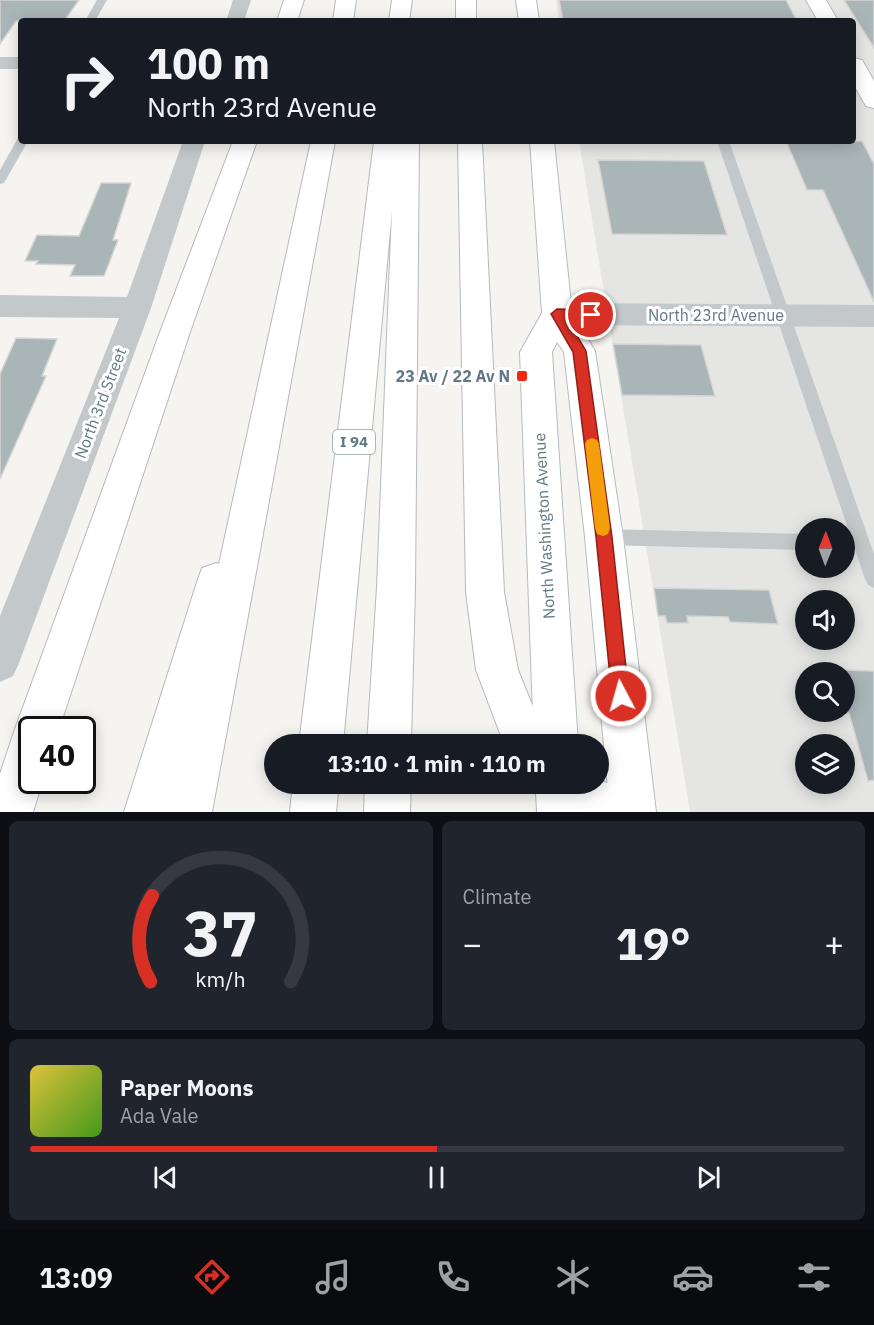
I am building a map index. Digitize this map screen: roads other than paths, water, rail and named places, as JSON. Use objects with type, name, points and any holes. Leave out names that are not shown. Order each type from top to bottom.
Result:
[{"type":"main road","points":[[287,18],[294,0]]},
{"type":"main road","points":[[343,18],[346,0]]},
{"type":"main road","points":[[399,18],[402,0]]},
{"type":"main road","points":[[410,18],[411,0]]},
{"type":"main road","points":[[466,0],[466,18]]},
{"type":"main road","points":[[526,0],[529,18]]},
{"type":"main road","points":[[816,0],[826,18]]},
{"type":"main road","points":[[860,72],[874,101]]},
{"type":"main road","points":[[42,716],[171,343],[244,144]]},
{"type":"main road","points":[[189,812],[321,144]]},
{"type":"main road","name":"I 94","points":[[322,734],[386,144]]},
{"type":"main road","points":[[389,734],[396,587],[407,144]]},
{"type":"main road","points":[[470,144],[485,592],[497,670],[522,734]]},
{"type":"main road","points":[[542,144],[557,314],[579,351],[604,537],[631,812],[565,794]]},
{"type":"main road","name":"North Washington Avenue","points":[[555,734],[536,352],[557,314]]},
{"type":"main road","points":[[147,812],[273,393]]},
{"type":"main road","points":[[10,812],[18,788]]},
{"type":"main road","points":[[313,812],[315,794]]},
{"type":"main road","points":[[387,812],[388,794]]},
{"type":"street","points":[[236,18],[242,0]]},
{"type":"street","points":[[0,63],[18,63]]},
{"type":"street","name":"North 3rd Street","points":[[0,663],[137,308],[193,144]]},
{"type":"street","points":[[0,306],[137,308]]},
{"type":"street","name":"North 23rd Avenue","points":[[557,314],[874,316]]},
{"type":"lane","points":[[92,18],[102,0]]},
{"type":"lane","points":[[0,180],[20,144]]},
{"type":"lane","points":[[724,144],[783,316],[845,518]]},
{"type":"lane","points":[[604,537],[795,542]]},
{"type":"lane","points":[[855,546],[874,579]]},
{"type":"place","name":"23 Av / 22 Av N","points":[[522,376]]}]
